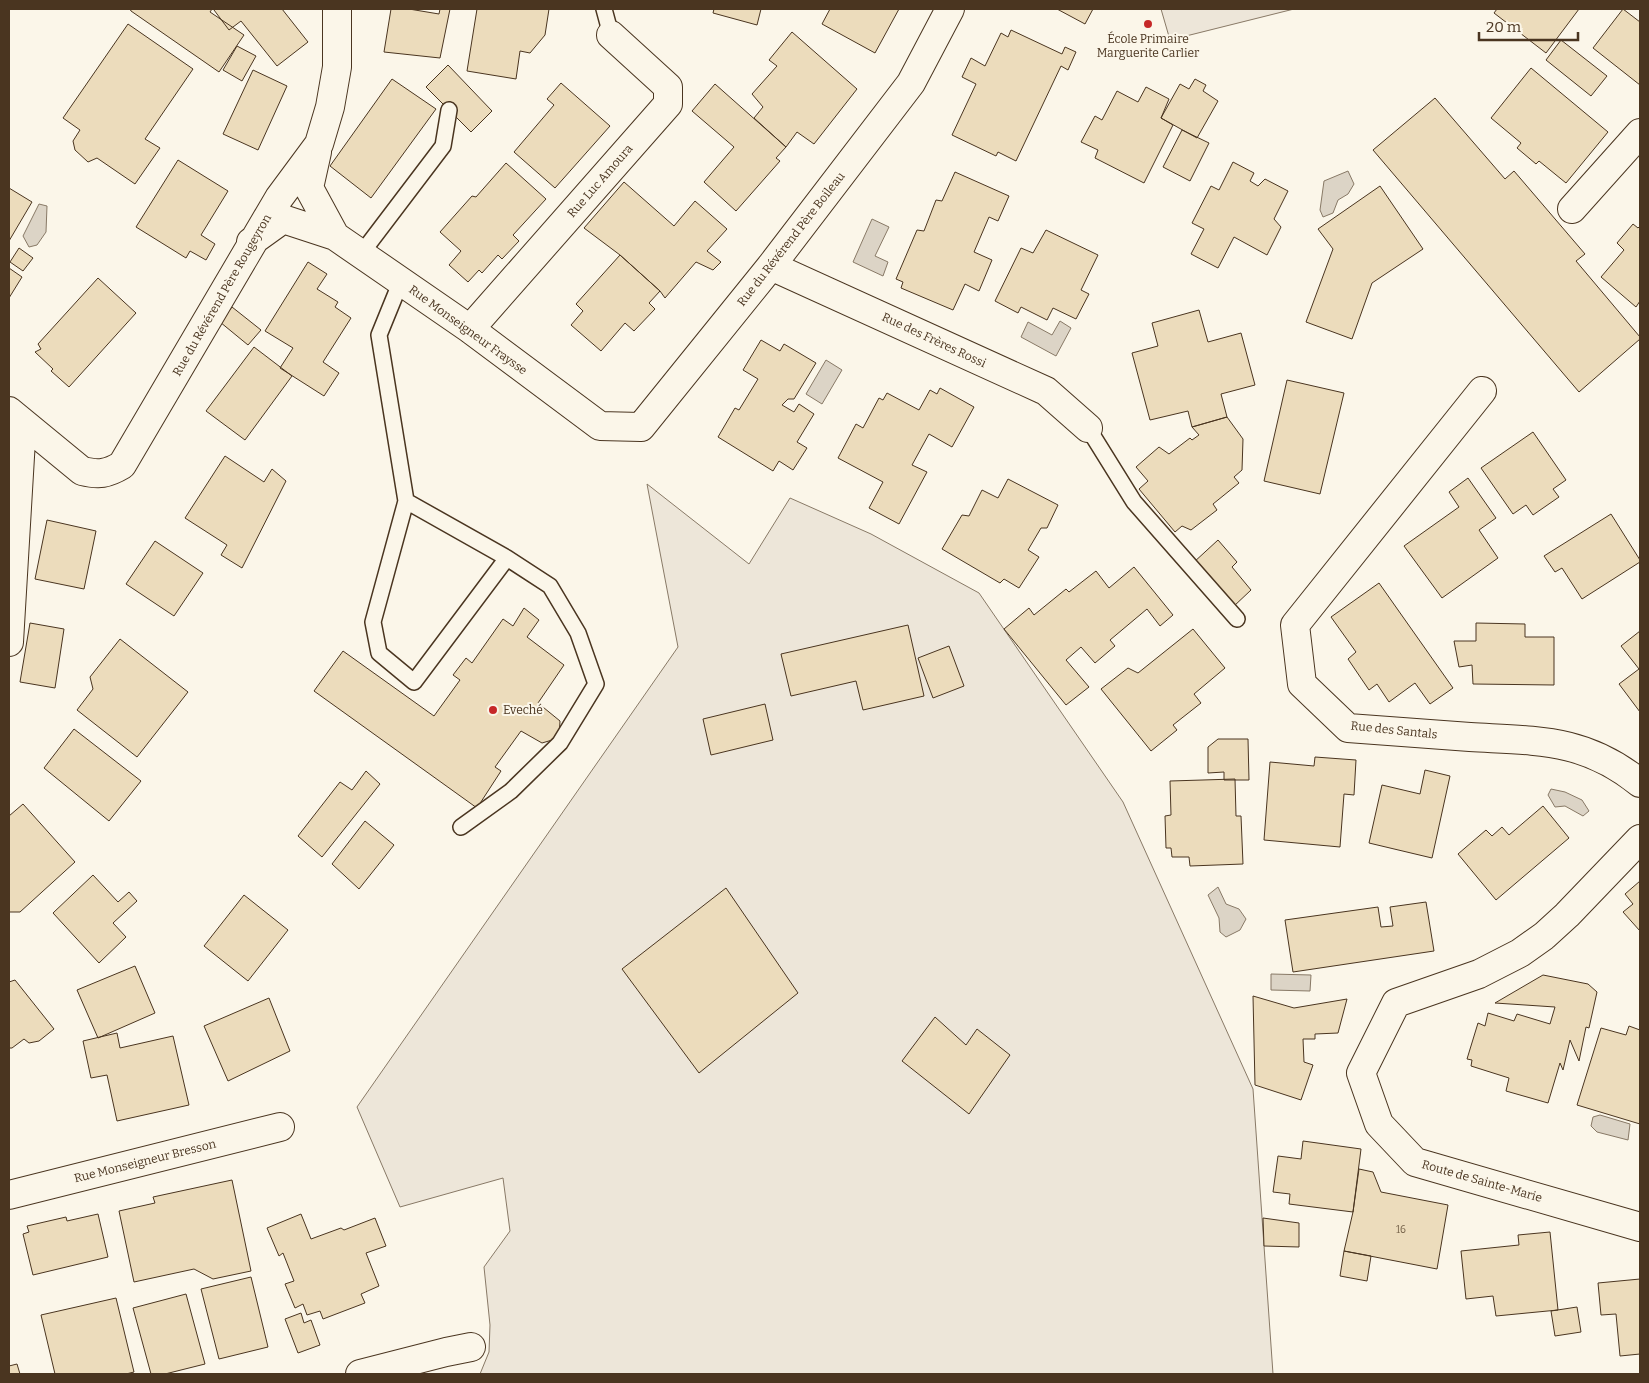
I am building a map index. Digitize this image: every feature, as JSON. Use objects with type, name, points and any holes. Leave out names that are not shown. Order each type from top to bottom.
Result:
[{"type":"street","name":"Rue du Révérend Père Rougeyron","points":[[15,417],[82,471],[95,474],[110,472],[122,465],[251,242],[279,198],[318,144],[330,107],[337,66],[337,9]]},
{"type":"street","name":"Rue du Révérend Père Boileau","points":[[600,426],[641,427],[771,266],[911,83],[950,9]]},
{"type":"street","name":"Rue Luc Amoura","points":[[470,329],[668,104],[668,86],[610,35]]},
{"type":"street","points":[[1572,209],[1640,133]]},
{"type":"street","name":"Rue Monseigneur Fraysse","points":[[318,144],[309,188],[335,236]]},
{"type":"street","name":"Rue Monseigneur Fraysse","points":[[251,242],[283,219],[335,236],[470,329],[600,426]]},
{"type":"street","name":"Rue des Frères Rossi","points":[[771,266],[1046,391],[1088,428]]},
{"type":"street","name":"Rue des Santals","points":[[1482,391],[1295,625],[1302,684],[1348,728],[1538,741],[1572,747],[1604,758],[1640,783]]},
{"type":"street","points":[[9,642],[15,417]]},
{"type":"street","name":"Route de Sainte-Marie","points":[[1640,839],[1567,915],[1544,936],[1520,953],[1480,974],[1396,1003],[1361,1073],[1379,1124],[1415,1162],[1640,1227]]},
{"type":"street","name":"Rue Monseigneur Bresson","points":[[9,1195],[280,1127]]},
{"type":"street","points":[[360,1374],[471,1347]]},
{"type":"lane","points":[[604,9],[610,35]]},
{"type":"lane","points":[[361,254],[443,146],[449,110]]},
{"type":"lane","points":[[401,281],[379,335],[406,501],[373,622],[379,653],[414,682],[507,558]]},
{"type":"lane","points":[[1088,428],[1134,502],[1237,619]]},
{"type":"lane","points":[[406,501],[507,558],[550,586],[578,633],[596,684],[560,743],[511,791],[461,826]]},
{"type":"shaded area","points":[[1161,9],[1294,9],[1170,40]]},
{"type":"shaded area","points":[[1348,171],[1354,184],[1348,194],[1338,200],[1333,213],[1323,217],[1320,210],[1324,181]]},
{"type":"shaded area","points":[[39,204],[47,206],[46,232],[37,245],[29,247],[23,236]]},
{"type":"shaded area","points":[[872,219],[889,227],[875,256],[888,262],[883,276],[853,262]]},
{"type":"shaded area","points":[[1060,321],[1071,328],[1056,356],[1021,337],[1028,322],[1052,335]]},
{"type":"shaded area","points":[[826,360],[842,370],[822,404],[806,394]]},
{"type":"shaded area","points":[[647,484],[749,564],[790,498],[871,534],[979,593],[1123,802],[1253,1089],[1273,1374],[480,1374],[489,1352],[490,1325],[484,1267],[510,1231],[503,1178],[400,1207],[357,1107],[678,647]]},
{"type":"shaded area","points":[[1551,789],[1565,792],[1582,800],[1589,811],[1583,816],[1565,806],[1555,807],[1548,795]]},
{"type":"shaded area","points":[[1218,887],[1226,904],[1239,909],[1246,919],[1240,930],[1226,937],[1220,932],[1219,918],[1208,895]]},
{"type":"shaded area","points":[[1271,974],[1311,975],[1310,991],[1271,990]]},
{"type":"shaded area","points":[[1600,1115],[1630,1124],[1628,1140],[1597,1132],[1591,1126],[1593,1117]]},
{"type":"building","points":[[130,9],[212,9],[210,12],[244,35],[219,72]]},
{"type":"building","points":[[215,9],[282,9],[308,42],[277,66],[241,21],[229,30]]},
{"type":"building","points":[[391,9],[409,9],[439,14],[440,9],[450,9],[440,58],[384,52]]},
{"type":"building","points":[[477,9],[549,9],[545,35],[530,53],[520,51],[516,79],[467,71]]},
{"type":"building","points":[[714,9],[761,9],[757,25],[713,13]]},
{"type":"building","points":[[830,9],[899,9],[875,53],[822,24]]},
{"type":"building","points":[[1057,9],[1093,9],[1085,24]]},
{"type":"building","points":[[1497,9],[1579,9],[1546,53],[1494,13]]},
{"type":"building","points":[[1623,9],[1640,22],[1640,85],[1593,48]]},
{"type":"building","points":[[128,24],[193,69],[145,139],[160,148],[135,184],[97,158],[88,162],[75,150],[73,141],[80,130],[63,118]]},
{"type":"building","points":[[1011,30],[1062,54],[1065,47],[1076,52],[1068,70],[1061,66],[1016,161],[998,152],[996,156],[952,135],[976,84],[962,77],[971,58],[985,66],[1001,33],[1008,37]]},
{"type":"building","points":[[792,32],[857,89],[814,144],[797,132],[786,147],[754,118],[763,107],[752,94],[777,66],[769,60]]},
{"type":"building","points":[[1561,40],[1607,76],[1591,96],[1546,60]]},
{"type":"building","points":[[237,46],[256,56],[242,81],[223,70]]},
{"type":"building","points":[[448,65],[492,111],[471,132],[426,87]]},
{"type":"building","points":[[1531,68],[1608,132],[1566,183],[1539,161],[1536,164],[1517,148],[1521,143],[1491,118]]},
{"type":"building","points":[[253,70],[287,86],[258,150],[223,134]]},
{"type":"building","points":[[392,79],[436,109],[371,198],[330,166]]},
{"type":"building","points":[[1195,79],[1206,85],[1203,91],[1218,101],[1197,138],[1161,118],[1180,84],[1189,89]]},
{"type":"building","points":[[561,83],[610,126],[555,188],[514,152],[554,105],[547,99]]},
{"type":"building","points":[[715,84],[786,147],[776,158],[780,161],[736,211],[704,182],[734,147],[692,111]]},
{"type":"building","points":[[1146,87],[1169,99],[1161,118],[1173,125],[1144,183],[1095,158],[1098,150],[1081,142],[1095,116],[1102,120],[1117,91],[1138,102]]},
{"type":"building","points":[[1435,98],[1505,179],[1514,171],[1585,254],[1576,261],[1640,337],[1579,392],[1373,150]]},
{"type":"building","points":[[1182,130],[1209,143],[1190,181],[1163,167]]},
{"type":"building","points":[[178,160],[228,191],[201,235],[215,244],[206,260],[190,251],[186,258],[136,227]]},
{"type":"building","points":[[1233,162],[1254,173],[1250,181],[1258,186],[1265,179],[1288,191],[1274,219],[1281,227],[1267,255],[1234,237],[1218,268],[1191,254],[1204,229],[1192,223],[1211,186],[1219,190]]},
{"type":"building","points":[[506,163],[546,199],[513,235],[519,241],[502,259],[498,255],[482,273],[479,270],[468,282],[449,265],[461,251],[440,232],[472,196],[476,197]]},
{"type":"building","points":[[955,172],[1009,196],[998,221],[989,217],[974,252],[992,260],[979,291],[965,284],[953,310],[901,288],[903,282],[896,279],[917,230],[924,231],[936,200],[942,201]]},
{"type":"building","points":[[624,182],[674,226],[695,201],[727,229],[707,251],[721,262],[713,270],[696,262],[665,298],[660,291],[620,255],[584,228]]},
{"type":"building","points":[[1380,186],[1423,249],[1372,283],[1352,339],[1306,322],[1333,249],[1318,229]]},
{"type":"building","points":[[9,188],[32,202],[9,241]]},
{"type":"building","points":[[1633,224],[1638,228],[1640,226],[1640,301],[1636,307],[1601,277],[1624,250],[1617,243]]},
{"type":"building","points":[[1046,230],[1098,255],[1081,290],[1089,294],[1076,319],[1053,308],[1047,320],[1021,307],[1018,313],[995,301],[1021,248],[1033,253]]},
{"type":"building","points":[[19,248],[33,258],[23,271],[10,262]]},
{"type":"building","points":[[620,255],[660,291],[649,303],[655,309],[634,331],[625,323],[601,351],[571,325],[583,311],[576,304]]},
{"type":"building","points":[[308,262],[327,274],[317,289],[338,302],[335,307],[351,318],[323,362],[339,373],[324,396],[280,368],[293,348],[265,331]]},
{"type":"building","points":[[9,268],[22,277],[9,298]]},
{"type":"building","points":[[98,278],[136,313],[69,387],[51,371],[53,369],[35,352],[41,349],[38,344]]},
{"type":"building","points":[[232,307],[261,330],[248,345],[220,322]]},
{"type":"building","points":[[1199,310],[1208,342],[1241,333],[1255,385],[1221,394],[1227,417],[1192,427],[1188,411],[1150,420],[1132,353],[1158,346],[1152,323]]},
{"type":"building","points":[[761,340],[780,351],[784,344],[816,363],[794,399],[788,399],[782,405],[794,412],[799,404],[814,414],[797,442],[807,448],[793,470],[779,461],[773,471],[718,437],[735,408],[739,410],[758,379],[743,370]]},
{"type":"building","points":[[254,347],[292,376],[245,440],[206,411]]},
{"type":"building","points":[[1287,380],[1344,393],[1320,494],[1264,481]]},
{"type":"building","points":[[940,388],[974,407],[952,447],[929,434],[912,465],[927,472],[899,524],[869,508],[883,482],[838,458],[856,424],[863,428],[879,398],[883,400],[887,393],[919,410],[930,390],[937,394]]},
{"type":"building","points":[[1227,417],[1243,439],[1242,470],[1234,477],[1239,483],[1213,504],[1217,510],[1191,530],[1182,526],[1175,532],[1139,489],[1148,481],[1136,467],[1159,447],[1169,454],[1190,438],[1192,440],[1199,435],[1192,427]]},
{"type":"building","points":[[1533,432],[1566,480],[1553,489],[1559,497],[1533,515],[1526,505],[1513,514],[1481,468]]},
{"type":"building","points":[[225,456],[264,482],[272,469],[286,481],[242,568],[221,555],[227,545],[185,518]]},
{"type":"building","points":[[1468,478],[1496,518],[1479,530],[1498,558],[1442,598],[1404,546],[1459,507],[1449,492]]},
{"type":"building","points":[[1008,479],[1058,505],[1047,528],[1041,528],[1028,550],[1039,557],[1019,588],[1004,579],[1000,583],[942,549],[962,515],[969,516],[982,490],[998,498]]},
{"type":"building","points":[[1611,514],[1640,562],[1582,599],[1562,568],[1555,572],[1544,556]]},
{"type":"building","points":[[47,520],[96,531],[84,589],[35,579]]},
{"type":"building","points":[[1218,540],[1237,562],[1232,567],[1251,590],[1233,607],[1193,563]]},
{"type":"building","points":[[155,541],[203,573],[174,616],[126,584]]},
{"type":"building","points":[[1134,567],[1173,615],[1160,626],[1147,609],[1110,640],[1115,646],[1095,663],[1081,647],[1066,660],[1089,687],[1066,705],[1004,629],[1029,608],[1034,615],[1066,589],[1069,592],[1096,571],[1109,588]]},
{"type":"building","points":[[1379,583],[1453,688],[1430,704],[1415,683],[1389,702],[1377,684],[1369,690],[1348,659],[1356,652],[1331,617]]},
{"type":"building","name":"Eveché","points":[[524,608],[539,620],[527,637],[564,665],[538,703],[560,721],[559,738],[542,743],[521,731],[495,767],[501,771],[477,808],[314,691],[343,651],[434,716],[460,680],[453,675],[466,658],[472,663],[503,619],[513,626]]},
{"type":"building","points":[[30,623],[64,629],[55,688],[20,682]]},
{"type":"building","points":[[1476,623],[1525,624],[1525,637],[1554,637],[1554,685],[1473,684],[1472,665],[1459,667],[1454,641],[1476,641]]},
{"type":"building","points":[[908,625],[924,696],[863,710],[856,681],[791,696],[781,654]]},
{"type":"building","points":[[1193,629],[1225,668],[1194,694],[1201,703],[1173,725],[1177,730],[1151,751],[1101,689],[1128,668],[1138,673]]},
{"type":"building","points":[[1640,631],[1640,712],[1619,684],[1639,669],[1621,646]]},
{"type":"building","points":[[120,639],[188,692],[137,757],[77,710],[93,689],[90,677]]},
{"type":"building","points":[[949,646],[964,686],[933,698],[918,658]]},
{"type":"building","points":[[765,704],[773,740],[711,755],[703,719]]},
{"type":"building","points":[[74,729],[141,781],[109,821],[44,768]]},
{"type":"building","points":[[1218,739],[1248,739],[1249,780],[1224,780],[1224,772],[1208,773],[1208,747]]},
{"type":"building","points":[[1315,757],[1356,760],[1354,795],[1344,794],[1340,847],[1264,840],[1270,762],[1314,766]]},
{"type":"building","points":[[1425,770],[1450,776],[1432,858],[1369,843],[1382,785],[1420,794]]},
{"type":"building","points":[[366,771],[380,784],[322,857],[298,836],[340,782],[352,790]]},
{"type":"building","points":[[1235,779],[1236,816],[1241,816],[1243,864],[1190,866],[1189,857],[1172,857],[1171,848],[1166,848],[1165,816],[1171,815],[1170,781]]},
{"type":"building","points":[[23,804],[75,862],[20,912],[9,912],[9,816]]},
{"type":"building","points":[[1543,806],[1569,838],[1496,900],[1458,854],[1486,830],[1492,836],[1502,827],[1509,835]]},
{"type":"building","points":[[365,821],[394,845],[359,889],[332,864]]},
{"type":"building","points":[[93,875],[118,902],[129,892],[137,901],[113,923],[126,937],[99,963],[53,913]]},
{"type":"building","points":[[1640,881],[1640,931],[1623,912],[1633,904],[1625,894]]},
{"type":"building","points":[[726,888],[798,993],[699,1073],[622,969]]},
{"type":"building","points":[[244,895],[288,930],[248,981],[204,946]]},
{"type":"building","points":[[1426,902],[1434,951],[1293,972],[1285,920],[1378,907],[1381,927],[1393,926],[1390,907]]},
{"type":"building","points":[[135,966],[155,1013],[98,1038],[77,990]]},
{"type":"building","points":[[1543,975],[1588,984],[1597,992],[1589,1028],[1586,1027],[1579,1061],[1570,1040],[1563,1070],[1560,1063],[1548,1103],[1506,1091],[1509,1078],[1471,1066],[1472,1060],[1467,1059],[1478,1023],[1485,1026],[1488,1013],[1514,1021],[1517,1014],[1550,1024],[1555,1007],[1495,1003]]},
{"type":"building","points":[[15,980],[54,1029],[39,1041],[29,1043],[24,1039],[12,1048],[9,1048],[9,982]]},
{"type":"building","points":[[1253,996],[1294,1008],[1347,999],[1338,1033],[1315,1034],[1315,1039],[1303,1039],[1304,1062],[1313,1065],[1301,1100],[1255,1085]]},
{"type":"building","points":[[269,998],[290,1051],[228,1081],[204,1026]]},
{"type":"building","points":[[935,1017],[966,1045],[977,1029],[1010,1055],[969,1114],[902,1061]]},
{"type":"building","points":[[1629,1026],[1640,1030],[1640,1124],[1577,1105],[1601,1028],[1626,1035]]},
{"type":"building","points":[[117,1033],[120,1048],[173,1036],[189,1105],[117,1121],[107,1075],[91,1078],[83,1041]]},
{"type":"building","points":[[1303,1141],[1361,1149],[1353,1212],[1289,1204],[1290,1194],[1273,1192],[1278,1156],[1301,1159]]},
{"type":"building","points":[[1359,1169],[1373,1172],[1381,1192],[1448,1205],[1437,1269],[1344,1251],[1353,1212]]},
{"type":"building","points":[[232,1180],[251,1271],[213,1279],[194,1269],[134,1282],[119,1211],[155,1203],[153,1197]]},
{"type":"building","points":[[98,1214],[108,1257],[33,1275],[23,1234],[29,1232],[27,1226],[66,1217],[67,1221]]},
{"type":"building","points":[[301,1214],[311,1239],[341,1228],[344,1230],[375,1218],[386,1246],[366,1253],[379,1286],[361,1294],[365,1303],[323,1319],[320,1311],[307,1315],[303,1304],[295,1308],[285,1284],[294,1281],[283,1253],[279,1256],[267,1228]]},
{"type":"building","points":[[1263,1218],[1299,1223],[1299,1247],[1264,1246]]},
{"type":"building","points":[[1550,1232],[1558,1310],[1496,1316],[1493,1296],[1466,1299],[1461,1251],[1519,1245],[1518,1235]]},
{"type":"building","points":[[1344,1251],[1371,1256],[1367,1281],[1340,1276]]},
{"type":"building","points":[[251,1277],[268,1347],[219,1359],[201,1289]]},
{"type":"building","points":[[1640,1279],[1640,1354],[1620,1356],[1616,1314],[1601,1315],[1598,1283]]},
{"type":"building","points":[[186,1294],[205,1364],[165,1374],[151,1374],[133,1308]]},
{"type":"building","points":[[116,1298],[134,1372],[126,1374],[55,1374],[41,1315]]},
{"type":"building","points":[[1577,1307],[1581,1332],[1555,1336],[1551,1311]]},
{"type":"building","points":[[301,1313],[304,1323],[311,1320],[320,1345],[298,1353],[285,1319]]},
{"type":"building","points":[[17,1364],[20,1374],[9,1374],[9,1366]]},
{"type":"place","name":"École Primaire Marguerite Carlier","points":[[1148,24]]},
{"type":"place","name":"Eveché","points":[[493,710]]}]
